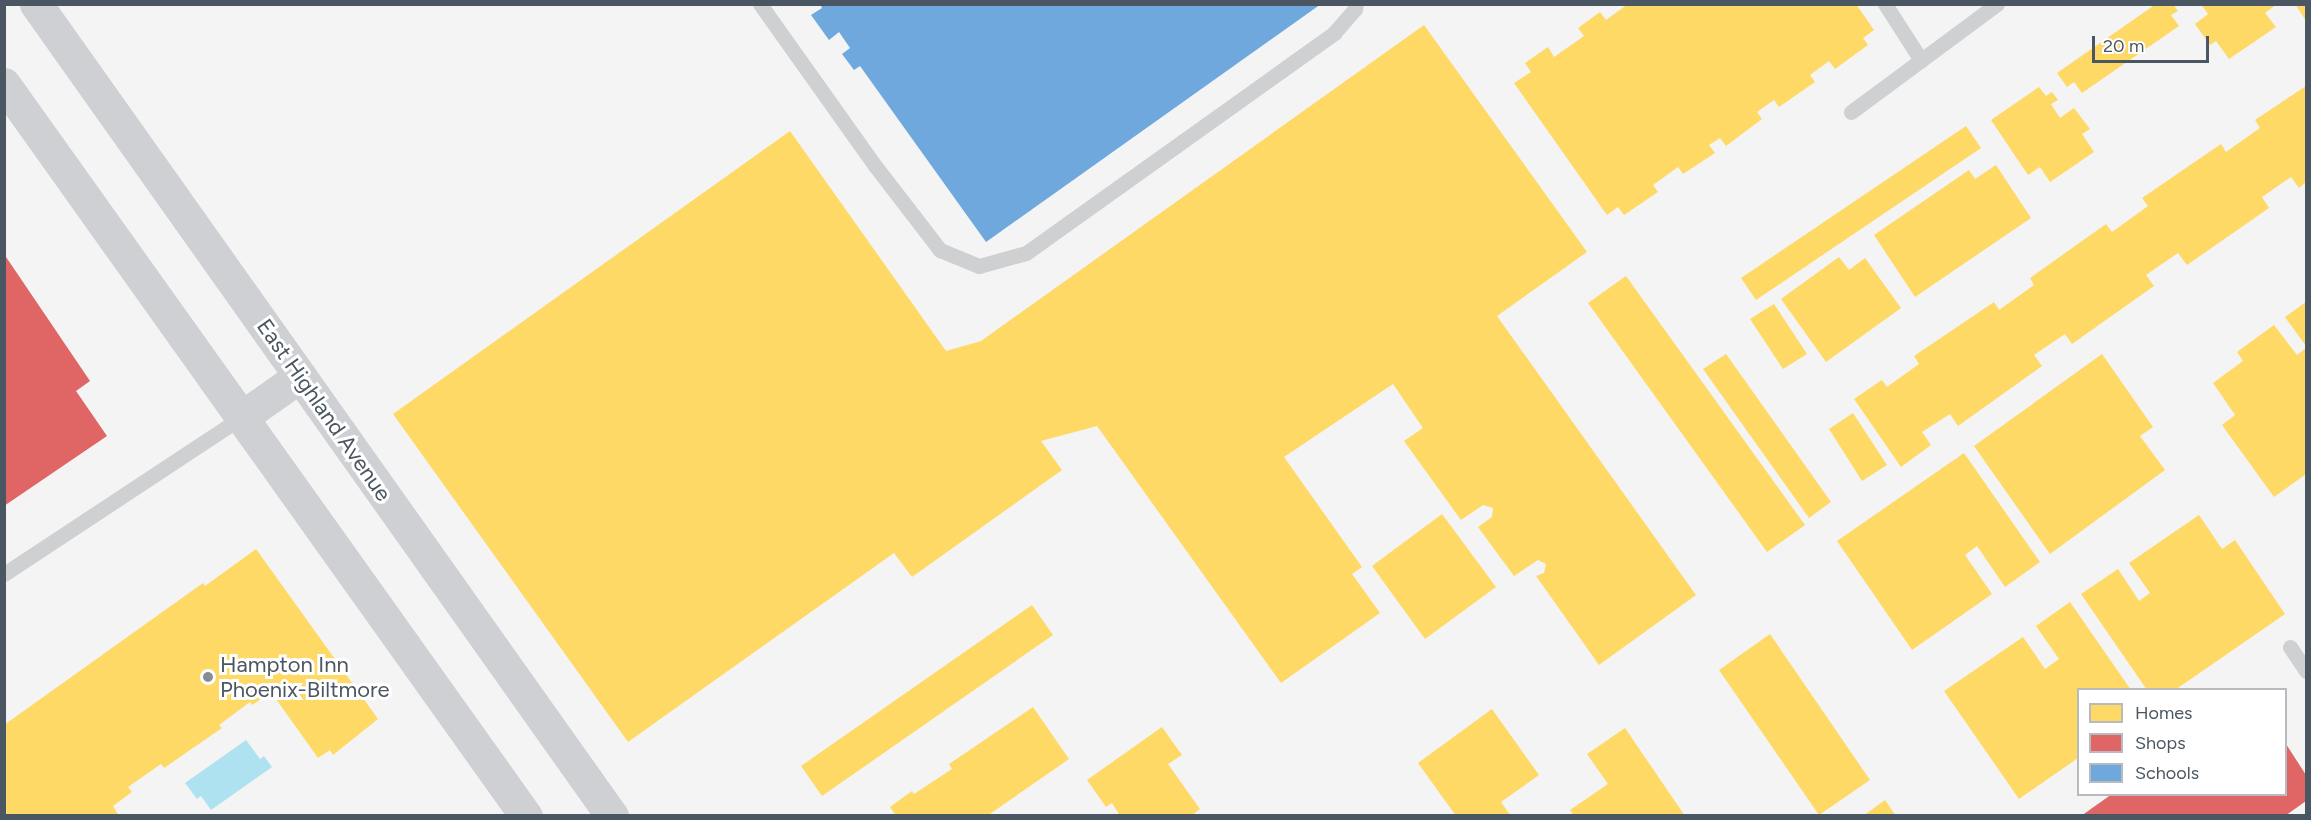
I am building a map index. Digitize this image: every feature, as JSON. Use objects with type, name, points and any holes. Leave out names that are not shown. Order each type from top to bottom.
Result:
[{"type":"main road","name":"East Highland Avenue","points":[[36,4],[612,816]]},
{"type":"main road","points":[[4,84],[526,816]]},
{"type":"main road","points":[[242,417],[300,376]]},
{"type":"lane","points":[[760,4],[876,167],[940,250],[979,266],[1001,262],[1026,253],[1334,33],[1356,4]]},
{"type":"lane","points":[[1885,4],[1921,60]]},
{"type":"lane","points":[[1851,112],[1997,4]]},
{"type":"lane","points":[[4,574],[242,417]]},
{"type":"lane","points":[[2290,647],[2307,671]]},
{"type":"water","points":[[246,740],[260,759],[264,756],[272,767],[211,810],[201,796],[197,799],[185,783]]},
{"type":"building: Homes","points":[[1628,4],[1856,4],[1874,30],[1863,38],[1868,45],[1835,69],[1829,61],[1810,75],[1815,82],[1779,107],[1774,100],[1757,112],[1762,119],[1726,146],[1720,138],[1709,145],[1715,153],[1683,174],[1678,167],[1653,185],[1658,192],[1624,215],[1618,207],[1607,215],[1514,83],[1531,72],[1525,63],[1548,47],[1554,57],[1584,36],[1578,28],[1600,12],[1606,20]]},
{"type":"building: Homes","points":[[2156,4],[2173,4],[2178,11],[2171,15],[2179,26],[2082,93],[2074,82],[2067,87],[2057,73]]},
{"type":"building: Homes","points":[[2201,4],[2277,4],[2265,13],[2276,27],[2229,59],[2216,41],[2210,45],[2195,24],[2208,14]]},
{"type":"building: Homes","points":[[2295,4],[2306,4],[2306,21]]},
{"type":"building: Homes","points":[[1424,25],[1587,252],[1497,316],[1696,595],[1599,665],[1536,576],[1544,573],[1546,564],[1538,560],[1514,576],[1478,527],[1492,517],[1493,508],[1483,505],[1461,520],[1404,441],[1423,428],[1393,384],[1284,457],[1362,567],[1352,574],[1380,613],[1281,683],[1097,426],[1041,441],[1062,470],[912,577],[894,553],[628,742],[393,414],[790,131],[946,351],[981,341]]},
{"type":"building: Homes","points":[[2306,86],[2306,182],[2299,188],[2291,177],[2262,197],[2269,208],[2187,265],[2178,253],[2146,275],[2154,286],[2072,344],[2065,334],[2034,355],[2042,366],[1958,426],[1950,414],[1922,432],[1931,445],[1901,467],[1854,399],[1882,380],[1887,387],[1919,364],[1914,356],[1994,302],[1999,310],[2034,285],[2030,278],[2106,224],[2112,232],[2148,206],[2142,198],[2221,144],[2226,152],[2260,128],[2255,120]]},
{"type":"building: Homes","points":[[2039,87],[2046,96],[2052,92],[2058,100],[2051,104],[2060,118],[2074,108],[2090,129],[2082,134],[2094,152],[2050,182],[2040,167],[2028,175],[1991,120]]},
{"type":"building: Homes","points":[[1966,126],[1981,148],[1756,300],[1741,278]]},
{"type":"building: Homes","points":[[1996,165],[2031,218],[1915,297],[1874,235],[1969,170],[1975,179]]},
{"type":"building: Homes","points":[[1839,257],[1849,270],[1865,258],[1901,308],[1826,362],[1781,299]]},
{"type":"building: Homes","points":[[1626,276],[1805,525],[1767,552],[1588,303]]},
{"type":"building: Homes","points":[[2306,302],[2306,346],[2285,317]]},
{"type":"building: Homes","points":[[1774,304],[1807,354],[1783,369],[1750,319]]},
{"type":"building: Homes","points":[[2274,325],[2297,355],[2306,348],[2306,474],[2274,497],[2222,425],[2235,415],[2213,383],[2243,361],[2237,352]]},
{"type":"building: Homes","points":[[1726,354],[1831,502],[1809,518],[1703,369]]},
{"type":"building: Homes","points":[[2102,354],[2153,427],[2140,436],[2165,470],[2050,554],[1974,446]]},
{"type":"building: Homes","points":[[1853,413],[1887,465],[1862,481],[1829,429]]},
{"type":"building: Homes","points":[[1964,453],[2040,562],[2005,587],[1977,546],[1965,555],[1992,594],[1912,650],[1837,541]]},
{"type":"building: Homes","points":[[1442,514],[1496,587],[1425,639],[1372,566]]},
{"type":"building: Homes","points":[[2199,515],[2222,549],[2235,540],[2285,614],[2178,688],[2146,688],[2081,594],[2118,569],[2139,601],[2150,593],[2129,563]]},
{"type":"building: Homes","name":"Hampton Inn Phoenix-Biltmore","points":[[256,549],[378,719],[333,755],[330,750],[318,758],[271,692],[252,705],[250,702],[219,725],[222,728],[164,768],[161,764],[128,787],[132,792],[113,806],[119,816],[4,816],[4,725],[203,583],[205,586]]},
{"type":"building: Homes","points":[[2070,602],[2130,688],[2077,688],[2077,759],[2019,799],[1944,691],[2023,637],[2045,669],[2059,659],[2036,626]]},
{"type":"building: Homes","points":[[1032,605],[1053,635],[822,796],[801,766]]},
{"type":"building: Homes","points":[[1770,634],[1870,780],[1819,815],[1719,670]]},
{"type":"building: Homes","points":[[1033,707],[1069,759],[987,816],[896,816],[890,807],[912,791],[914,794],[952,769],[949,764]]},
{"type":"building: Homes","points":[[1492,709],[1539,775],[1501,802],[1511,816],[1456,816],[1418,763]]},
{"type":"building: Homes","points":[[1162,727],[1182,755],[1168,764],[1200,809],[1191,816],[1120,816],[1112,803],[1106,807],[1087,780]]},
{"type":"building: Homes","points":[[1625,728],[1685,816],[1574,816],[1570,810],[1608,784],[1587,754]]},
{"type":"building: Homes","points":[[1885,800],[1896,816],[1863,816]]},
{"type":"building: Shops","points":[[4,254],[90,381],[76,391],[107,436],[4,506]]},
{"type":"building: Shops","points":[[2287,746],[2306,775],[2306,801],[2285,816],[2081,816],[2109,796],[2287,796]]},
{"type":"building: Schools","points":[[820,4],[1321,4],[986,242],[860,66],[854,70],[842,54],[850,48],[839,32],[829,40],[811,15],[822,8]]},
{"type":"place","name":"Hampton Inn Phoenix-Biltmore","points":[[208,677]]}]
